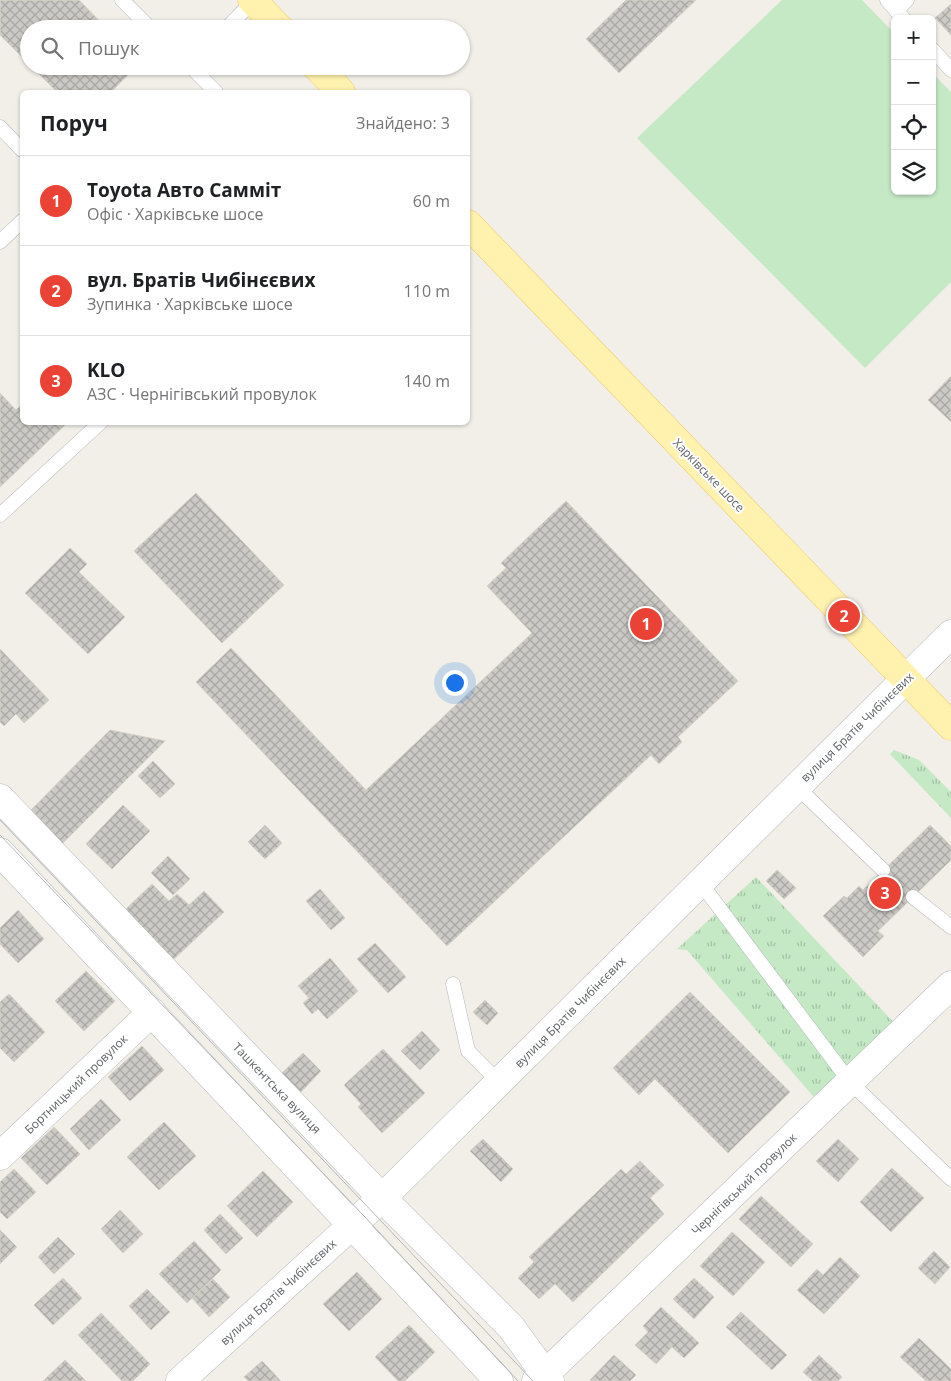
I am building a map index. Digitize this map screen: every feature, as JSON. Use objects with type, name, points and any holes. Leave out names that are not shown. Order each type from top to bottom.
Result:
[{"type":"main road","points":[[253,1],[271,20]]},
{"type":"main road","points":[[325,75],[339,90]]},
{"type":"main road","name":"Харківське шосе","points":[[470,226],[951,726]]},
{"type":"street","name":"вулиця Братів Чибінєєвих","points":[[180,1381],[382,1198],[951,634]]},
{"type":"street","name":"Ташкентська вулиця","points":[[0,798],[382,1198],[512,1327],[543,1379]]},
{"type":"street","points":[[0,852],[499,1381]]},
{"type":"street","name":"Чернігівський провулок","points":[[543,1379],[951,985]]},
{"type":"street","name":"Бортницький провулок","points":[[0,1156],[152,1012]]},
{"type":"lane","points":[[122,0],[142,20]]},
{"type":"lane","points":[[886,0],[900,15],[907,0]]},
{"type":"lane","points":[[235,20],[253,1]]},
{"type":"lane","points":[[936,53],[951,70]]},
{"type":"lane","points":[[199,75],[214,90]]},
{"type":"lane","points":[[0,127],[20,148]]},
{"type":"lane","points":[[0,242],[20,223]]},
{"type":"lane","points":[[0,515],[97,425]]},
{"type":"lane","points":[[796,786],[883,870]]},
{"type":"lane","points":[[700,882],[850,1082],[951,1179]]},
{"type":"lane","points":[[913,897],[951,928]]},
{"type":"lane","points":[[453,984],[468,1051],[499,1082]]},
{"type":"green space","points":[[782,0],[862,0],[891,30],[891,195],[936,195],[936,77],[951,92],[951,282],[865,368],[637,138]]},
{"type":"green space","points":[[894,750],[919,760],[951,792],[951,818],[890,754]]},
{"type":"green space","points":[[756,877],[900,1029],[819,1103],[687,950],[677,949]]},
{"type":"building","points":[[0,0],[79,0],[98,20],[20,20],[20,55],[0,35]]},
{"type":"building","points":[[0,0],[79,0],[98,20],[20,20],[20,55],[0,35]]},
{"type":"building","points":[[626,0],[696,0],[619,73],[586,39]]},
{"type":"building","points":[[951,4],[951,35],[936,19]]},
{"type":"building","points":[[40,75],[128,75],[113,90],[55,90]]},
{"type":"building","points":[[40,75],[128,75],[113,90],[55,90]]},
{"type":"building","points":[[951,376],[951,422],[928,400]]},
{"type":"building","points":[[0,393],[16,410],[20,406],[20,425],[65,425],[0,487]]},
{"type":"building","points":[[196,493],[284,585],[222,643],[134,551]]},
{"type":"building","points":[[566,501],[738,681],[678,737],[682,742],[659,764],[651,755],[447,946],[196,682],[231,648],[366,790],[532,633],[487,586],[506,568],[501,563]]},
{"type":"building","points":[[70,548],[87,564],[79,572],[125,617],[88,654],[25,593]]},
{"type":"building","points":[[0,649],[49,700],[24,723],[16,714],[4,726],[0,722]]},
{"type":"building","points":[[110,730],[165,741],[61,845],[28,813]]},
{"type":"building","points":[[153,761],[175,784],[160,798],[138,776]]},
{"type":"building","points":[[123,805],[150,831],[112,869],[86,844]]},
{"type":"building","points":[[265,825],[282,843],[265,859],[248,842]]},
{"type":"building","points":[[930,825],[951,846],[951,860],[878,931],[884,936],[863,957],[823,916],[844,896],[847,898],[859,886],[863,890]]},
{"type":"building","points":[[168,856],[190,879],[173,895],[151,873]]},
{"type":"building","points":[[777,870],[796,888],[784,899],[766,881]]},
{"type":"building","points":[[152,884],[169,901],[177,894],[189,905],[186,908],[204,891],[224,912],[173,960],[125,910]]},
{"type":"building","points":[[320,889],[345,918],[331,930],[306,901]]},
{"type":"building","points":[[18,910],[44,939],[18,963],[0,944],[0,928]]},
{"type":"building","points":[[375,943],[406,977],[388,993],[357,959]]},
{"type":"building","points":[[330,958],[358,991],[327,1019],[318,1009],[312,1014],[303,1003],[309,998],[298,986]]},
{"type":"building","points":[[86,971],[115,1001],[84,1031],[55,1001]]},
{"type":"building","points":[[690,992],[790,1092],[728,1153],[655,1079],[639,1095],[613,1068]]},
{"type":"building","points":[[9,994],[45,1032],[14,1062],[0,1048],[0,1002]]},
{"type":"building","points":[[485,1000],[498,1013],[487,1025],[473,1012]]},
{"type":"building","points":[[422,1031],[440,1050],[420,1070],[401,1051]]},
{"type":"building","points":[[142,1046],[164,1070],[130,1101],[108,1077]]},
{"type":"building","points":[[383,1049],[425,1093],[382,1133],[358,1107],[361,1104],[344,1085]]},
{"type":"building","points":[[303,1053],[321,1071],[301,1092],[282,1073]]},
{"type":"building","points":[[101,1099],[121,1120],[89,1150],[70,1129]]},
{"type":"building","points":[[164,1122],[196,1156],[159,1190],[127,1157]]},
{"type":"building","points":[[54,1127],[80,1154],[47,1185],[21,1158]]},
{"type":"building","points":[[483,1139],[513,1169],[501,1182],[470,1151]]},
{"type":"building","points":[[838,1139],[859,1159],[838,1182],[816,1161]]},
{"type":"building","points":[[640,1161],[664,1185],[650,1198],[664,1214],[573,1302],[555,1284],[539,1299],[518,1278],[534,1262],[529,1257],[621,1169],[626,1174]]},
{"type":"building","points":[[892,1168],[924,1198],[891,1232],[860,1202]]},
{"type":"building","points":[[14,1169],[36,1192],[7,1219],[0,1212],[0,1182]]},
{"type":"building","points":[[263,1171],[293,1202],[257,1237],[227,1206]]},
{"type":"building","points":[[761,1196],[813,1244],[791,1267],[739,1219]]},
{"type":"building","points":[[120,1210],[143,1234],[123,1253],[101,1229]]},
{"type":"building","points":[[220,1214],[243,1238],[226,1254],[204,1230]]},
{"type":"building","points":[[0,1230],[17,1247],[0,1264]]},
{"type":"building","points":[[732,1232],[765,1262],[733,1296],[700,1266]]},
{"type":"building","points":[[58,1237],[75,1254],[54,1274],[38,1257]]},
{"type":"building","points":[[194,1241],[221,1270],[187,1303],[159,1274]]},
{"type":"building","points":[[934,1251],[950,1267],[935,1284],[918,1268]]},
{"type":"building","points":[[840,1257],[860,1276],[824,1314],[797,1290],[817,1269],[823,1275]]},
{"type":"building","points":[[357,1272],[382,1299],[349,1331],[323,1304]]},
{"type":"building","points":[[63,1278],[82,1298],[53,1325],[34,1305]]},
{"type":"building","points":[[694,1278],[714,1297],[694,1319],[673,1299]]},
{"type":"building","points":[[213,1279],[230,1297],[209,1317],[192,1298]]},
{"type":"building","points":[[147,1289],[170,1312],[151,1330],[129,1306]]},
{"type":"building","points":[[661,1307],[699,1343],[684,1358],[672,1347],[656,1364],[635,1345],[648,1332],[643,1326]]},
{"type":"building","points":[[741,1312],[787,1355],[772,1370],[726,1327]]},
{"type":"building","points":[[101,1313],[150,1364],[133,1381],[122,1381],[78,1335]]},
{"type":"building","points":[[409,1325],[435,1352],[405,1381],[398,1381],[375,1357]]},
{"type":"building","points":[[919,1338],[951,1369],[951,1381],[926,1381],[900,1357]]},
{"type":"building","points":[[614,1355],[636,1375],[630,1381],[590,1380]]},
{"type":"building","points":[[819,1355],[842,1377],[838,1381],[813,1381],[803,1372]]},
{"type":"building","points":[[65,1360],[86,1381],[43,1381]]},
{"type":"building","points":[[262,1361],[281,1381],[248,1381],[244,1377]]},
{"type":"tram line","points":[[0,820],[533,1381]]},
{"type":"tram line","points":[[0,835],[364,1216],[518,1381]]},
{"type":"place","name":"вул. Братів Чибінєєвих","points":[[844,616]]},
{"type":"place","name":"Toyota Авто Самміт","points":[[646,624]]},
{"type":"place","name":"KLO","points":[[885,893]]}]
